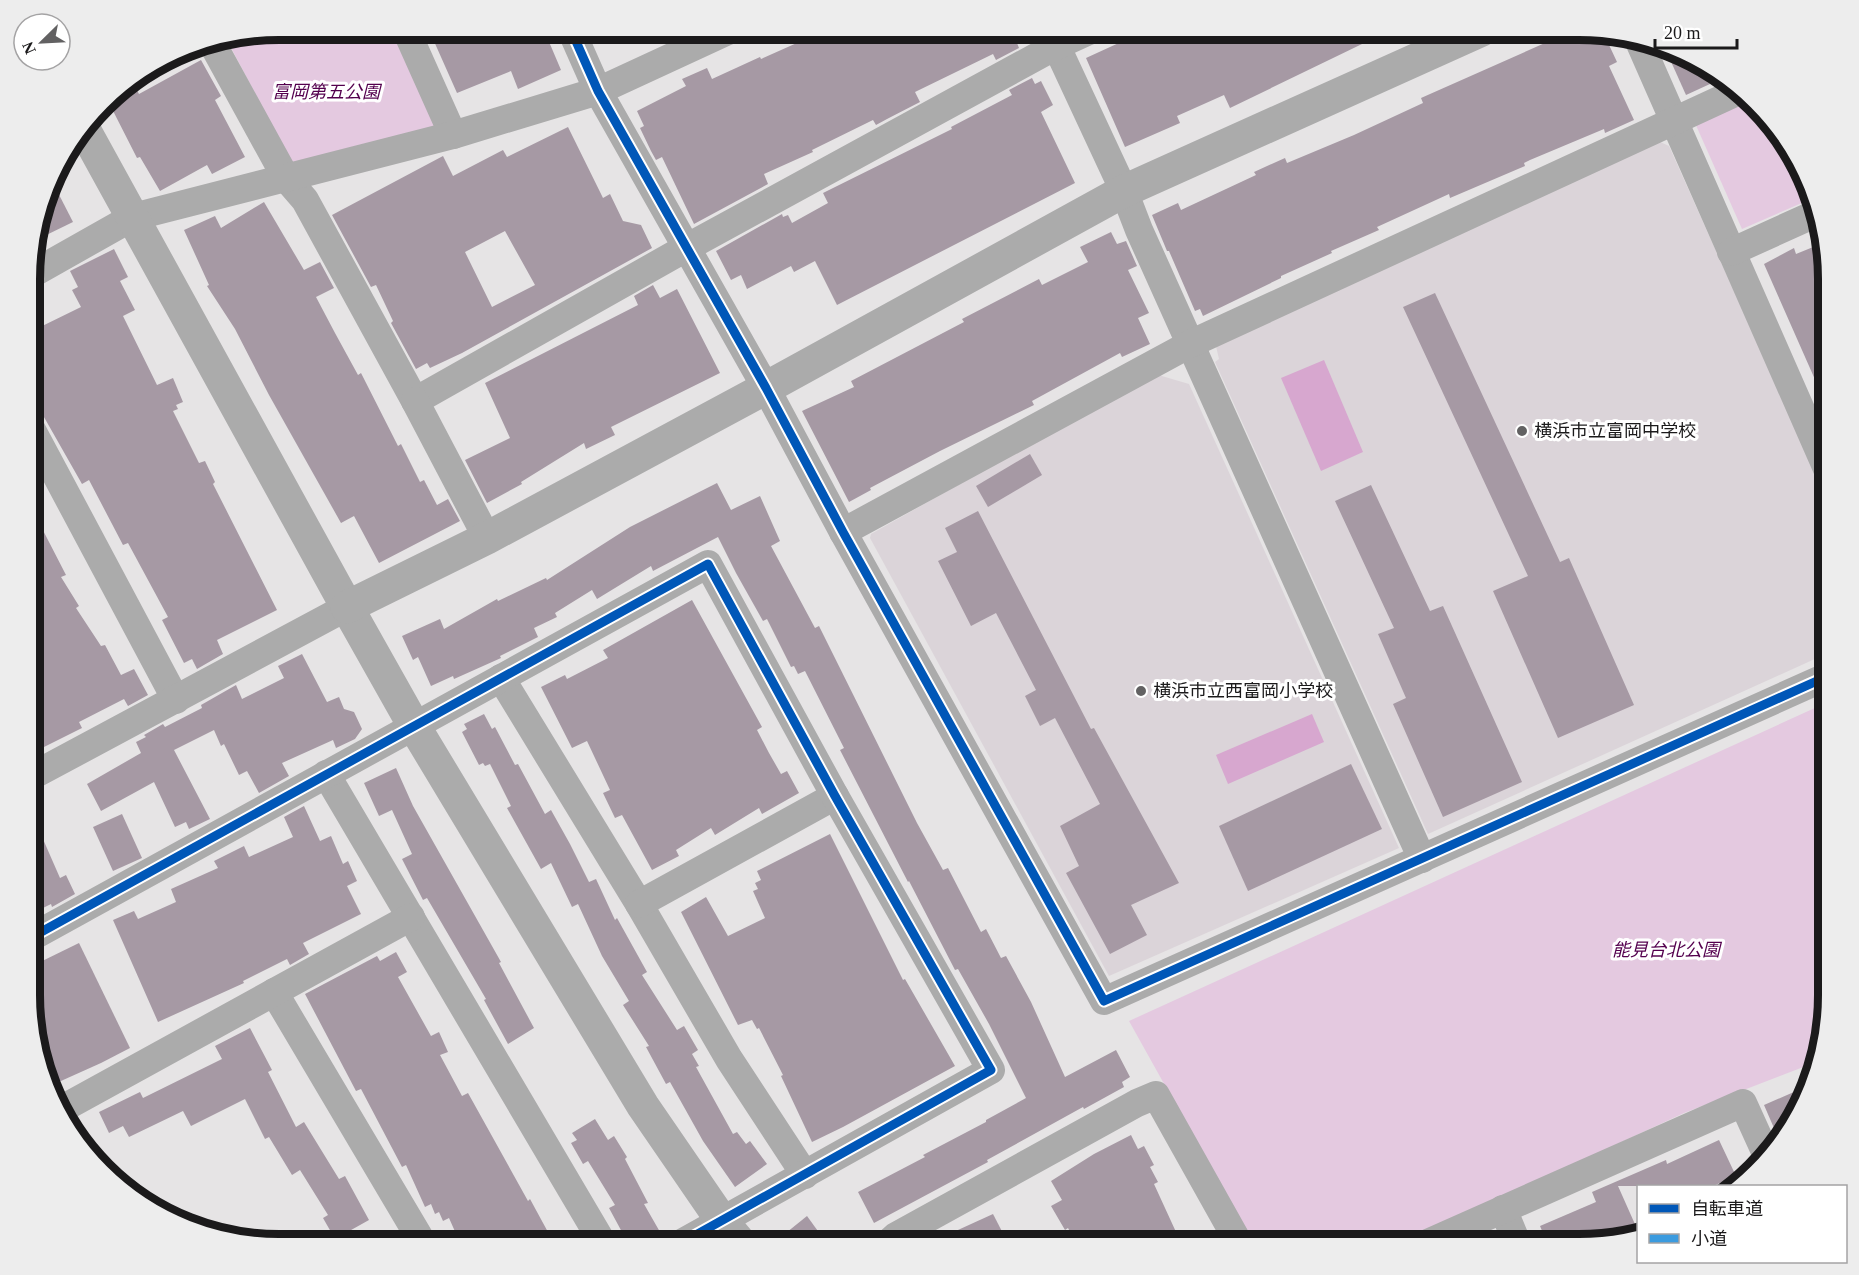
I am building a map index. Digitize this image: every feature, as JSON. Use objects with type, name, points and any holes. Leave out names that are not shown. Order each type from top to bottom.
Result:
[{"type":"street","points":[[410,40],[453,135]]},
{"type":"street","points":[[575,40],[598,91],[766,388],[843,532],[1104,1001],[1818,681]]},
{"type":"street","points":[[41,269],[133,217],[453,135],[598,91],[708,40]]},
{"type":"street","points":[[415,401],[1049,40]]},
{"type":"street","points":[[1053,40],[1124,191],[1139,230],[1422,859]]},
{"type":"street","points":[[40,772],[347,608],[487,538],[1124,191],[1460,40]]},
{"type":"street","points":[[216,49],[286,178],[305,200],[487,538]]},
{"type":"street","points":[[1642,49],[1818,448]]},
{"type":"street","points":[[843,532],[1190,344],[1731,95]]},
{"type":"street","points":[[40,933],[326,774],[414,726],[708,564],[835,796],[991,1070],[805,1175],[732,1233],[643,1106],[414,726],[88,137]]},
{"type":"street","points":[[1731,252],[1810,216]]},
{"type":"street","points":[[40,445],[176,700]]},
{"type":"street","points":[[501,678],[639,904],[729,1059],[805,1175]]},
{"type":"street","points":[[326,774],[598,1234]]},
{"type":"street","points":[[639,904],[835,796]]},
{"type":"street","points":[[67,1106],[411,917]]},
{"type":"street","points":[[274,992],[417,1234]]},
{"type":"street","points":[[900,1234],[1137,1103],[1156,1095],[1234,1234]]},
{"type":"street","points":[[1447,1234],[1743,1103],[1763,1148]]},
{"type":"street","points":[[1503,1209],[1513,1234]]},
{"type":"shaded area","name":"横浜市立富岡中学校","points":[[1658,141],[1669,146],[1818,479],[1818,658],[1428,834],[1215,362],[1219,359],[1215,342]]},
{"type":"shaded area","points":[[1324,360],[1363,452],[1321,471],[1281,378]]},
{"type":"shaded area","name":"横浜市立西富岡小学校","points":[[1155,374],[1189,384],[1399,848],[1109,976],[870,538],[871,534]]},
{"type":"shaded area","points":[[1312,714],[1324,742],[1228,784],[1216,755]]},
{"type":"green space","name":"富岡第五公園","points":[[279,40],[396,40],[435,127],[293,166],[230,46]]},
{"type":"green space","points":[[1741,103],[1769,134],[1787,160],[1805,201],[1742,229],[1695,123]]},
{"type":"green space","name":"能見台北公園","points":[[1818,707],[1818,1011],[1808,1065],[1684,1113],[1424,1234],[1248,1234],[1129,1021]]},
{"type":"building","points":[[433,40],[548,40],[561,70],[518,89],[511,71],[457,93]]},
{"type":"building","points":[[804,40],[1023,40],[1017,43],[1019,48],[996,60],[993,54],[915,92],[920,102],[876,125],[873,120],[812,150],[813,152],[764,174],[768,184],[694,224],[662,157],[656,160],[651,151],[640,128],[644,126],[637,111],[686,86],[682,79],[707,68],[712,79],[760,57],[761,59]]},
{"type":"building","points":[[1125,40],[1370,40],[1230,108],[1224,95],[1177,116],[1180,123],[1125,147],[1086,58]]},
{"type":"building","points":[[1552,40],[1595,41],[1608,43],[1617,62],[1609,66],[1634,120],[1605,133],[1604,129],[1530,160],[1524,163],[1525,166],[1450,198],[1449,194],[1377,227],[1379,230],[1331,251],[1332,253],[1203,316],[1200,309],[1195,311],[1152,215],[1178,203],[1181,210],[1256,175],[1254,172],[1285,158],[1287,163],[1354,135],[1423,103],[1421,98]]},
{"type":"building","points":[[1670,58],[1708,78],[1710,84],[1686,95]]},
{"type":"building","points":[[201,60],[221,96],[215,100],[245,157],[212,174],[207,165],[160,191],[140,157],[137,158],[112,108],[136,89],[139,94]]},
{"type":"building","points":[[1032,78],[1035,84],[1041,81],[1053,105],[1041,112],[1075,183],[837,305],[815,261],[794,272],[791,266],[747,289],[741,275],[731,280],[716,251],[782,214],[783,217],[788,215],[792,223],[828,203],[823,193],[952,129],[951,127],[1012,95],[1009,90]]},
{"type":"building","points":[[568,127],[603,198],[610,194],[623,221],[641,225],[652,248],[462,353],[430,368],[427,363],[416,369],[391,323],[393,321],[376,285],[371,287],[332,215],[443,156],[453,176],[503,150],[507,157]],"holes":[[[505,231],[535,285],[492,307],[465,252]]]},
{"type":"building","points":[[58,192],[73,222],[45,236]]},
{"type":"building","points":[[264,202],[304,270],[320,262],[334,288],[316,297],[335,333],[358,375],[361,373],[398,446],[401,444],[420,482],[424,480],[437,505],[448,499],[460,521],[379,563],[354,516],[341,523],[269,395],[235,329],[207,286],[209,285],[184,230],[215,216],[221,228]]},
{"type":"building","points":[[1111,232],[1117,244],[1126,241],[1137,266],[1128,270],[1149,313],[1138,318],[1150,344],[1122,357],[1120,353],[1032,401],[1034,405],[940,451],[870,488],[871,490],[849,502],[802,411],[854,387],[851,381],[964,322],[962,319],[1039,279],[1042,285],[1088,262],[1080,247]]},
{"type":"building","points":[[1816,246],[1818,264],[1818,386],[1764,264],[1794,248],[1796,254]]},
{"type":"building","points":[[114,249],[128,277],[120,281],[135,310],[123,316],[157,385],[173,378],[183,402],[176,405],[178,409],[173,411],[199,463],[205,461],[215,482],[213,484],[277,610],[217,640],[223,654],[197,669],[192,659],[184,663],[162,620],[168,617],[128,543],[123,545],[89,480],[82,484],[40,410],[40,402],[44,400],[40,392],[40,327],[81,307],[72,290],[78,287],[70,271]]},
{"type":"building","points":[[653,285],[660,298],[677,289],[720,373],[611,427],[615,435],[586,449],[584,443],[521,482],[522,484],[487,503],[465,460],[510,438],[485,383],[638,305],[634,296]]},
{"type":"building","points":[[1435,293],[1560,562],[1569,558],[1634,705],[1558,738],[1493,591],[1528,576],[1403,307]]},
{"type":"building","points":[[1030,454],[1042,475],[988,507],[976,486]]},
{"type":"building","points":[[717,483],[731,510],[760,496],[780,541],[771,546],[815,628],[819,626],[917,823],[943,870],[948,868],[981,932],[986,929],[1001,958],[1006,956],[1031,1002],[1065,1077],[1116,1050],[1130,1077],[1122,1082],[1124,1087],[1084,1109],[1083,1107],[987,1160],[988,1162],[874,1223],[858,1192],[925,1157],[923,1155],[1026,1098],[989,1024],[958,969],[955,970],[908,882],[840,750],[844,748],[805,671],[798,674],[794,666],[791,667],[767,619],[763,621],[718,537],[653,571],[651,566],[597,599],[592,590],[555,613],[557,617],[534,628],[538,637],[500,656],[501,658],[454,679],[453,676],[431,686],[418,657],[413,660],[402,636],[440,619],[444,629],[497,599],[498,601],[546,578],[547,580],[630,527]]},
{"type":"building","points":[[1371,485],[1430,611],[1443,606],[1522,782],[1443,817],[1393,704],[1406,698],[1378,634],[1394,628],[1335,501]]},
{"type":"building","points":[[978,511],[1091,729],[1094,728],[1179,883],[1131,905],[1147,935],[1110,954],[1066,873],[1079,866],[1060,826],[1100,804],[1055,718],[1040,726],[1025,696],[1036,690],[996,613],[971,626],[938,561],[957,552],[945,528]]},
{"type":"building","points":[[40,525],[66,575],[61,577],[79,606],[76,608],[101,646],[105,645],[121,675],[134,669],[148,695],[128,706],[124,699],[79,722],[82,728],[40,749]]},
{"type":"building","points":[[692,600],[762,727],[757,730],[769,753],[781,774],[787,771],[799,793],[762,814],[759,808],[715,835],[711,828],[676,850],[679,856],[652,870],[622,815],[615,818],[603,793],[610,790],[587,741],[572,748],[541,687],[565,675],[567,679],[608,658],[603,650]]},
{"type":"building","points":[[302,654],[327,702],[339,697],[344,709],[354,712],[362,729],[355,739],[336,748],[333,740],[282,763],[289,776],[259,793],[247,771],[239,775],[224,744],[221,746],[214,730],[174,750],[210,819],[189,829],[186,822],[175,827],[154,782],[101,811],[87,784],[141,753],[136,742],[146,737],[144,735],[163,724],[165,727],[202,708],[201,705],[236,685],[242,699],[284,678],[278,666]]},
{"type":"building","points":[[484,714],[492,729],[495,727],[515,765],[518,764],[545,814],[551,810],[589,882],[596,879],[615,920],[617,918],[647,972],[642,975],[677,1030],[684,1026],[698,1050],[692,1054],[699,1066],[696,1067],[733,1134],[737,1132],[746,1144],[750,1141],[767,1164],[735,1187],[703,1141],[670,1082],[666,1084],[646,1047],[649,1046],[623,1005],[629,1001],[602,956],[578,904],[572,907],[551,863],[541,869],[507,808],[511,806],[490,764],[479,765],[462,732],[467,729],[464,724]]},
{"type":"building","points":[[1351,764],[1382,829],[1248,891],[1219,826]]},
{"type":"building","points":[[396,768],[413,806],[501,962],[499,963],[534,1028],[508,1044],[484,1000],[486,999],[427,898],[423,900],[402,859],[412,854],[392,810],[379,816],[364,783]]},
{"type":"building","points":[[304,806],[320,841],[331,836],[343,864],[348,861],[357,881],[347,886],[361,914],[303,943],[309,954],[290,965],[287,959],[243,981],[244,983],[158,1022],[113,920],[134,911],[138,919],[176,902],[171,889],[218,868],[214,861],[244,846],[249,857],[293,837],[284,817]]},
{"type":"building","points":[[122,814],[142,858],[113,871],[93,827]]},
{"type":"building","points":[[40,832],[60,878],[66,875],[75,894],[52,907],[51,904],[40,910]]},
{"type":"building","points":[[830,834],[903,980],[905,979],[955,1066],[812,1142],[781,1076],[783,1075],[759,1028],[757,1029],[752,1020],[738,1025],[681,912],[706,897],[728,936],[765,918],[753,891],[758,889],[755,883],[761,880],[757,871]]},
{"type":"building","points":[[79,943],[130,1048],[57,1083],[45,1042],[40,996],[40,962]]},
{"type":"building","points":[[396,952],[407,972],[398,977],[431,1036],[439,1032],[448,1052],[440,1055],[462,1096],[468,1093],[549,1234],[456,1234],[449,1218],[443,1221],[439,1212],[435,1214],[431,1204],[425,1207],[406,1165],[402,1167],[361,1089],[356,1091],[305,994],[377,956],[380,961]]},
{"type":"building","points":[[250,1028],[272,1070],[268,1072],[296,1127],[304,1122],[339,1179],[345,1176],[369,1220],[344,1234],[332,1234],[323,1218],[328,1215],[300,1170],[292,1175],[269,1137],[265,1139],[245,1099],[191,1126],[183,1111],[129,1137],[123,1126],[109,1133],[99,1112],[140,1092],[143,1098],[222,1059],[215,1046]]},
{"type":"building","points":[[1799,1090],[1787,1115],[1776,1132],[1764,1105]]},
{"type":"building","points":[[595,1119],[608,1140],[614,1136],[627,1157],[625,1159],[648,1203],[644,1204],[660,1232],[656,1234],[623,1234],[609,1208],[615,1205],[588,1161],[583,1164],[571,1143],[577,1140],[572,1133]]},
{"type":"building","points":[[1131,1135],[1138,1149],[1144,1146],[1154,1165],[1150,1167],[1158,1182],[1154,1184],[1176,1232],[1172,1234],[1071,1234],[1068,1228],[1065,1230],[1051,1206],[1062,1200],[1051,1181],[1094,1154]]},
{"type":"building","points":[[1719,1140],[1736,1176],[1715,1185],[1618,1186],[1636,1227],[1595,1234],[1543,1234],[1540,1226],[1596,1202],[1592,1192],[1666,1160],[1667,1164]]},
{"type":"building","points":[[993,1214],[1003,1234],[949,1234]]},
{"type":"building","points":[[807,1216],[820,1234],[785,1234]]},
{"type":"cycle path","points":[[575,40],[598,91],[766,388],[843,532],[1104,1001],[1818,680]]},
{"type":"cycle path","points":[[40,933],[708,564],[835,796],[991,1070],[698,1234]]},
{"type":"place","name":"横浜市立富岡中学校","points":[[1522,431]]},
{"type":"place","name":"横浜市立西富岡小学校","points":[[1141,691]]}]
